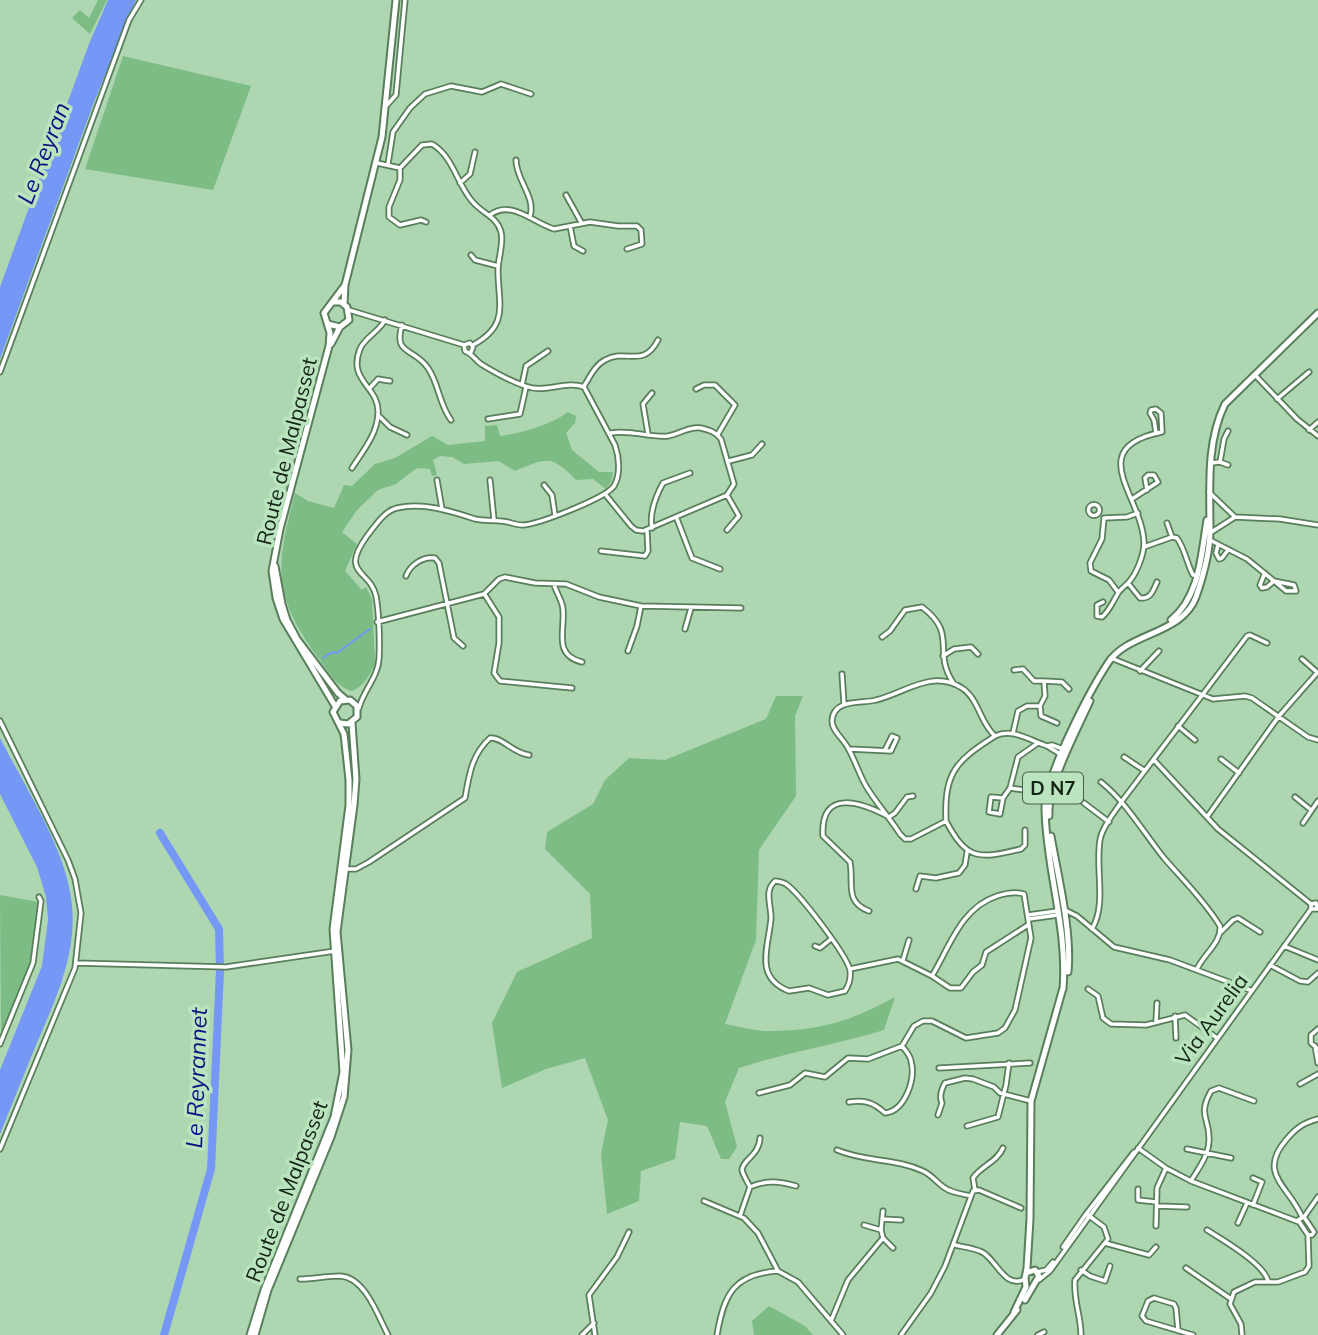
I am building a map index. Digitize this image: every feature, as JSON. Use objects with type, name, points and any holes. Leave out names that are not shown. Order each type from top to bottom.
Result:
[{"type":"main road","points":[[344,304],[345,285],[377,163],[387,105],[396,0]]},
{"type":"main road","points":[[334,302],[344,304],[349,310],[349,320],[340,327],[328,324],[324,317],[325,309],[334,302],[345,285]]},
{"type":"main road","name":"D N7","points":[[1036,1271],[1032,1261],[1030,1219],[1031,1101],[1069,965],[1045,808],[1051,782],[1092,688],[1111,658],[1181,616],[1196,595],[1205,563],[1211,463],[1223,409],[1236,391],[1318,313]]},
{"type":"main road","name":"Route de Malpasset","points":[[328,324],[329,346]]},
{"type":"main road","name":"Route de Malpasset","points":[[335,706],[283,620],[274,588],[274,564],[280,529],[329,346],[340,327]]},
{"type":"main road","name":"D N7","points":[[1160,629],[1186,606],[1208,537]]},
{"type":"main road","name":"Route de Malpasset","points":[[274,564],[282,604],[292,629],[338,694],[348,700]]},
{"type":"main road","name":"D N7","points":[[1063,989],[1065,959],[1049,807],[1057,779],[1101,673]]},
{"type":"main road","points":[[348,700],[358,710],[357,717],[352,723],[340,723],[334,716],[335,706],[340,701],[348,700]]},
{"type":"main road","name":"Route de Malpasset","points":[[253,1335],[268,1290],[331,1137],[344,1097],[348,1050],[336,950],[334,907],[349,792],[347,748],[340,723]]},
{"type":"main road","name":"Route de Malpasset","points":[[336,950],[355,792],[352,723]]},
{"type":"main road","points":[[1064,752],[1071,746]]},
{"type":"main road","points":[[1021,1208],[1030,1211]]},
{"type":"main road","name":"D N7","points":[[1014,1312],[1023,1297],[1030,1219]]},
{"type":"main road","points":[[1026,1278],[1036,1271]]},
{"type":"main road","points":[[1026,1278],[1036,1282],[1036,1271]]},
{"type":"main road","name":"D N7","points":[[997,1335],[1036,1282]]},
{"type":"street","points":[[0,372],[129,20],[141,0]]},
{"type":"street","points":[[387,105],[396,95],[405,0]]},
{"type":"street","points":[[388,164],[393,132],[410,108],[425,94],[451,86],[482,92],[500,84],[531,94]]},
{"type":"street","points":[[349,310],[464,345],[472,345],[488,335],[500,316],[502,307],[498,266],[501,233],[490,215],[472,201],[445,155],[432,144],[422,145],[400,168],[400,180],[389,207],[389,217],[400,225],[421,220],[426,222]]},
{"type":"street","points":[[460,183],[470,174],[475,152]]},
{"type":"street","points":[[516,160],[518,176],[532,202],[530,216]]},
{"type":"street","points":[[377,163],[400,168]]},
{"type":"street","points":[[566,195],[582,222]]},
{"type":"street","points":[[490,215],[503,210],[530,216],[554,229],[582,222],[637,226],[641,230],[642,244],[627,248]]},
{"type":"street","points":[[570,226],[574,246],[583,251]]},
{"type":"street","points":[[471,255],[475,260],[498,266]]},
{"type":"street","points":[[349,320],[363,316]]},
{"type":"street","points":[[352,468],[374,433],[378,415],[375,398],[358,374],[358,356],[364,342],[385,320]]},
{"type":"street","points":[[402,325],[398,340],[400,344],[429,369],[443,409],[451,420]]},
{"type":"street","points":[[584,387],[595,368],[604,360],[644,356],[652,352],[658,340]]},
{"type":"street","points":[[358,710],[365,688],[379,661],[374,592],[355,565],[356,557],[363,542],[384,516],[395,508],[442,509],[477,519],[525,525],[605,494],[615,483],[618,455],[611,433],[584,387],[574,385],[536,389],[524,386],[480,363],[471,352],[465,351],[464,345]]},
{"type":"street","points":[[471,352],[472,345]]},
{"type":"street","points":[[488,419],[520,414],[526,366],[548,351]]},
{"type":"street","points":[[1277,400],[1310,372]]},
{"type":"street","points":[[1254,373],[1277,400],[1318,436]]},
{"type":"street","points":[[369,389],[377,379],[390,381]]},
{"type":"street","points":[[696,389],[715,385],[735,405],[718,434]]},
{"type":"street","points":[[648,435],[643,404],[652,393]]},
{"type":"street","points":[[1103,602],[1097,605],[1097,616],[1102,617],[1107,613],[1118,592],[1128,583],[1144,547],[1138,513],[1122,479],[1120,464],[1134,440],[1162,432],[1161,413],[1156,409],[1150,413],[1156,433]]},
{"type":"street","points":[[378,415],[390,427],[407,435]]},
{"type":"street","points":[[1309,430],[1318,422]]},
{"type":"street","points":[[605,494],[636,530],[650,529],[727,495],[734,484],[729,461],[718,434],[700,428],[670,435],[611,433]]},
{"type":"street","points":[[1220,462],[1228,431]]},
{"type":"street","points":[[729,461],[752,455],[762,444]]},
{"type":"street","points":[[1211,463],[1220,462],[1228,466]]},
{"type":"street","points":[[601,551],[645,556],[656,496],[663,482],[690,473]]},
{"type":"street","points":[[1132,499],[1147,490],[1158,482],[1154,475],[1145,478],[1147,490]]},
{"type":"street","points":[[437,480],[442,509]]},
{"type":"street","points":[[489,480],[494,520]]},
{"type":"street","points":[[544,485],[552,495],[555,514]]},
{"type":"street","points":[[1209,492],[1235,517]]},
{"type":"street","points":[[727,495],[739,516],[727,530]]},
{"type":"street","points":[[1099,513],[1104,518],[1127,517],[1138,513]]},
{"type":"street","points":[[1264,575],[1261,580],[1262,588],[1274,582],[1289,582],[1294,585],[1296,591],[1286,591],[1274,582],[1264,575],[1247,559],[1208,537],[1235,517],[1279,519],[1318,525]]},
{"type":"street","points":[[677,518],[692,558],[720,569]]},
{"type":"street","points":[[1104,518],[1102,539],[1089,568],[1093,573],[1109,580],[1118,592]]},
{"type":"street","points":[[1167,523],[1172,537],[1180,541],[1190,566],[1198,573]]},
{"type":"street","points":[[1144,547],[1172,537]]},
{"type":"street","points":[[1218,545],[1216,553],[1219,559],[1228,550]]},
{"type":"street","points":[[406,576],[408,570],[424,558],[435,558],[442,568],[454,638],[463,646]]},
{"type":"street","points":[[1196,595],[1198,573],[1205,563]]},
{"type":"street","points":[[377,622],[484,594],[499,579],[505,577],[535,583],[575,586],[599,597],[641,606],[741,608]]},
{"type":"street","points":[[1128,583],[1140,598],[1146,599],[1157,582]]},
{"type":"street","points":[[554,584],[563,606],[563,646],[570,656],[582,662]]},
{"type":"street","points":[[484,594],[499,617],[495,673],[500,681],[572,688]]},
{"type":"street","points":[[628,651],[641,606]]},
{"type":"street","points":[[882,637],[890,631],[905,610],[922,607],[939,622],[943,633],[944,666],[954,684]]},
{"type":"street","points":[[685,629],[691,608]]},
{"type":"street","points":[[1092,929],[1099,918],[1100,838],[1109,822],[1247,636],[1267,643]]},
{"type":"street","points":[[943,656],[961,647],[971,647],[978,654]]},
{"type":"street","points":[[1140,671],[1159,651]]},
{"type":"street","points":[[1111,658],[1201,695],[1220,700],[1252,698],[1308,737],[1318,740]]},
{"type":"street","points":[[1207,817],[1279,716],[1318,673],[1302,659]]},
{"type":"street","points":[[1014,670],[1023,669],[1034,681],[1062,682],[1069,689]]},
{"type":"street","points":[[842,674],[844,704]]},
{"type":"street","points":[[1044,681],[1045,696],[1040,706],[1041,716],[1057,723]]},
{"type":"street","points":[[946,821],[911,839],[905,839],[900,834],[867,787],[849,749],[834,728],[832,722],[836,711],[844,704],[877,700],[920,682],[954,684],[971,696],[986,728],[995,736]]},
{"type":"street","points":[[348,700],[365,688]]},
{"type":"street","points":[[1013,733],[1018,711],[1027,706],[1040,706]]},
{"type":"street","points":[[0,720],[58,837],[75,878],[81,913],[76,963],[0,1149]]},
{"type":"street","points":[[1178,726],[1195,740]]},
{"type":"street","points":[[916,889],[920,876],[936,878],[959,873],[965,865],[967,852],[946,821],[947,789],[953,773],[969,752],[1003,732],[1013,733],[1047,746],[1052,745],[1064,752],[1057,779]]},
{"type":"street","points":[[345,869],[356,869],[369,862],[465,798],[470,768],[479,748],[490,738],[498,738],[518,753],[529,755]]},
{"type":"street","points":[[1003,799],[991,797],[989,812],[1000,814],[1018,757],[1038,743]]},
{"type":"street","points":[[849,749],[885,750]]},
{"type":"street","points":[[1124,757],[1145,771]]},
{"type":"street","points":[[1221,759],[1239,773]]},
{"type":"street","points":[[1154,760],[1218,829],[1315,906]]},
{"type":"street","points":[[1101,782],[1122,801],[1212,914],[1221,932]]},
{"type":"street","points":[[1010,788],[1029,788]]},
{"type":"street","points":[[888,817],[895,813],[907,797],[913,796]]},
{"type":"street","points":[[1294,797],[1311,810]]},
{"type":"street","points":[[1303,823],[1318,801]]},
{"type":"street","points":[[869,911],[859,907],[852,897],[850,862],[827,842],[823,836],[823,822],[830,808],[846,802],[860,804],[888,817]]},
{"type":"street","points":[[1084,803],[1109,822]]},
{"type":"street","points":[[967,852],[989,855],[1021,849],[1025,845],[1026,830]]},
{"type":"street","points":[[775,881],[787,884],[807,905],[850,969],[848,988],[833,995],[824,995],[809,988],[789,991],[776,983],[767,970],[764,958],[770,922],[770,885],[775,881]]},
{"type":"street","points":[[759,1093],[790,1085],[809,1072],[825,1077],[848,1058],[868,1059],[902,1046],[914,1026],[923,1021],[932,1021],[965,1038],[998,1032],[1005,1028],[1015,1010],[1031,938],[1024,894],[1021,892],[1000,895],[979,905],[963,921],[932,976]]},
{"type":"street","points":[[0,1044],[33,963],[41,901],[38,897]]},
{"type":"street","name":"Via Aurelia","points":[[1036,1271],[1046,1270],[1052,1263],[1315,906]]},
{"type":"street","points":[[1029,917],[1061,913],[1077,916],[1114,947],[1170,960],[1251,991]]},
{"type":"street","points":[[1197,969],[1221,932],[1233,920],[1238,918],[1260,932]]},
{"type":"street","points":[[850,969],[903,960],[950,988],[961,988],[982,965],[986,952],[1028,925]]},
{"type":"street","points":[[815,946],[820,948],[831,939]]},
{"type":"street","points":[[903,960],[909,940]]},
{"type":"street","points":[[1284,946],[1318,960]]},
{"type":"street","points":[[76,963],[219,966],[336,950]]},
{"type":"street","points":[[1270,965],[1293,978],[1308,982],[1318,973]]},
{"type":"street","points":[[1088,989],[1098,996],[1103,1018],[1111,1024],[1156,1023],[1175,1016],[1185,1016],[1217,1038]]},
{"type":"street","points":[[1156,1023],[1157,1003]]},
{"type":"street","points":[[1175,1016],[1176,1038]]},
{"type":"street","points":[[1318,1029],[1311,1035],[1318,1063]]},
{"type":"street","points":[[849,1102],[873,1103],[885,1113],[898,1106],[908,1091],[913,1075],[910,1057],[902,1046]]},
{"type":"street","points":[[967,1126],[998,1116],[1009,1063]]},
{"type":"street","points":[[939,1069],[1030,1063]]},
{"type":"street","points":[[1300,1084],[1318,1074]]},
{"type":"street","points":[[938,1115],[944,1083],[965,1078],[973,1079],[1004,1094],[1031,1101]]},
{"type":"street","points":[[1191,1181],[1206,1154],[1209,1138],[1203,1115],[1205,1102],[1211,1091],[1219,1088],[1254,1101]]},
{"type":"street","points":[[1242,1335],[1241,1324],[1230,1304],[1234,1292],[1245,1286],[1290,1279],[1305,1272],[1309,1266],[1308,1235],[1302,1219],[1275,1175],[1273,1161],[1277,1151],[1298,1126],[1317,1120]]},
{"type":"street","points":[[740,1216],[750,1187],[742,1170],[743,1165],[756,1153],[760,1138]]},
{"type":"street","points":[[901,1335],[931,1293],[955,1245],[975,1189],[973,1178],[982,1166],[999,1155],[1003,1148]]},
{"type":"street","points":[[1138,1148],[1166,1168],[1191,1181],[1247,1203],[1302,1219],[1316,1232],[1308,1235]]},
{"type":"street","points":[[1187,1149],[1231,1158]]},
{"type":"street","points":[[837,1150],[867,1159],[879,1158],[923,1171],[946,1189],[971,1196]]},
{"type":"street","points":[[1156,1226],[1159,1179],[1166,1168]]},
{"type":"street","points":[[1253,1178],[1262,1182],[1253,1205]]},
{"type":"street","points":[[750,1187],[778,1181],[796,1186]]},
{"type":"street","points":[[975,1189],[1021,1208]]},
{"type":"street","points":[[1138,1189],[1139,1200],[1187,1208]]},
{"type":"street","points":[[1302,1219],[1318,1197]]},
{"type":"street","points":[[705,1201],[740,1216],[758,1233],[778,1271],[797,1282],[843,1335]]},
{"type":"street","points":[[1238,1223],[1247,1203]]},
{"type":"street","points":[[883,1212],[883,1238],[893,1248]]},
{"type":"street","points":[[1081,1335],[1075,1280],[1108,1239],[1104,1227],[1087,1215]]},
{"type":"street","name":"Via Aurelia","points":[[1036,1282],[1050,1271],[1087,1215]]},
{"type":"street","points":[[882,1219],[901,1220]]},
{"type":"street","points":[[863,1225],[881,1230]]},
{"type":"street","points":[[1208,1230],[1252,1262],[1266,1275],[1268,1281]]},
{"type":"street","points":[[594,1335],[589,1295],[617,1256],[629,1232]]},
{"type":"street","points":[[831,1321],[848,1280],[883,1238]]},
{"type":"street","points":[[1105,1243],[1149,1255],[1156,1247]]},
{"type":"street","points":[[955,1245],[984,1252],[996,1268],[1013,1281],[1019,1282],[1026,1278]]},
{"type":"street","points":[[1081,1270],[1105,1281],[1110,1266]]},
{"type":"street","points":[[1186,1268],[1231,1299]]},
{"type":"street","points":[[720,1333],[727,1296],[737,1284],[751,1276],[778,1271]]},
{"type":"street","points":[[300,1279],[337,1276],[356,1281],[388,1335]]},
{"type":"street","points":[[1178,1330],[1174,1304],[1154,1298],[1148,1301],[1143,1319],[1192,1335]]},
{"type":"street","points":[[825,1313],[835,1308]]},
{"type":"street","points":[[582,1335],[594,1323]]},
{"type":"street","points":[[1038,1335],[1044,1332]]},
{"type":"green space","points":[[98,0],[107,0],[90,34],[72,18],[80,10],[89,18]]},
{"type":"green space","points":[[123,56],[251,86],[213,190],[85,169]]},
{"type":"green space","points":[[568,412],[576,416],[575,423],[566,433],[572,450],[599,472],[613,472],[606,489],[593,479],[576,480],[554,462],[542,461],[515,471],[499,461],[464,464],[452,457],[440,456],[433,460],[437,475],[432,476],[430,469],[417,468],[396,484],[378,490],[357,510],[342,532],[357,544],[345,571],[362,590],[366,587],[372,599],[375,663],[366,680],[356,689],[352,691],[337,683],[303,636],[285,597],[282,561],[295,493],[308,501],[334,508],[344,485],[352,486],[375,464],[395,458],[432,436],[448,445],[485,441],[485,426],[497,425],[500,436],[509,435],[545,425]]},
{"type":"green space","points":[[776,696],[803,696],[795,716],[796,796],[759,850],[756,940],[725,1024],[768,1031],[823,1026],[851,1018],[895,997],[884,1030],[739,1068],[725,1102],[737,1147],[729,1159],[721,1159],[707,1126],[680,1122],[675,1159],[641,1171],[639,1201],[607,1214],[601,1154],[608,1120],[585,1058],[546,1069],[502,1088],[492,1023],[517,972],[592,938],[590,894],[545,849],[547,832],[593,804],[605,780],[629,758],[665,760],[766,719]]},
{"type":"green space","points":[[0,895],[38,902],[29,968],[1,1033]]},
{"type":"green space","points":[[769,1306],[805,1326],[813,1335],[754,1335],[752,1321]]},
{"type":"water","name":"Le Reyran","points":[[108,0],[136,0],[94,102],[0,359],[0,287],[89,44]]},
{"type":"water","points":[[0,738],[58,850],[69,887],[72,929],[60,988],[0,1134],[0,1070],[42,966],[48,920],[46,897],[37,867],[0,794]]},
{"type":"waterway","points":[[323,658],[332,652],[337,653],[370,629]]},
{"type":"waterway","name":"Le Reyrannet","points":[[160,833],[219,929],[220,970],[211,1169],[164,1335]]}]
